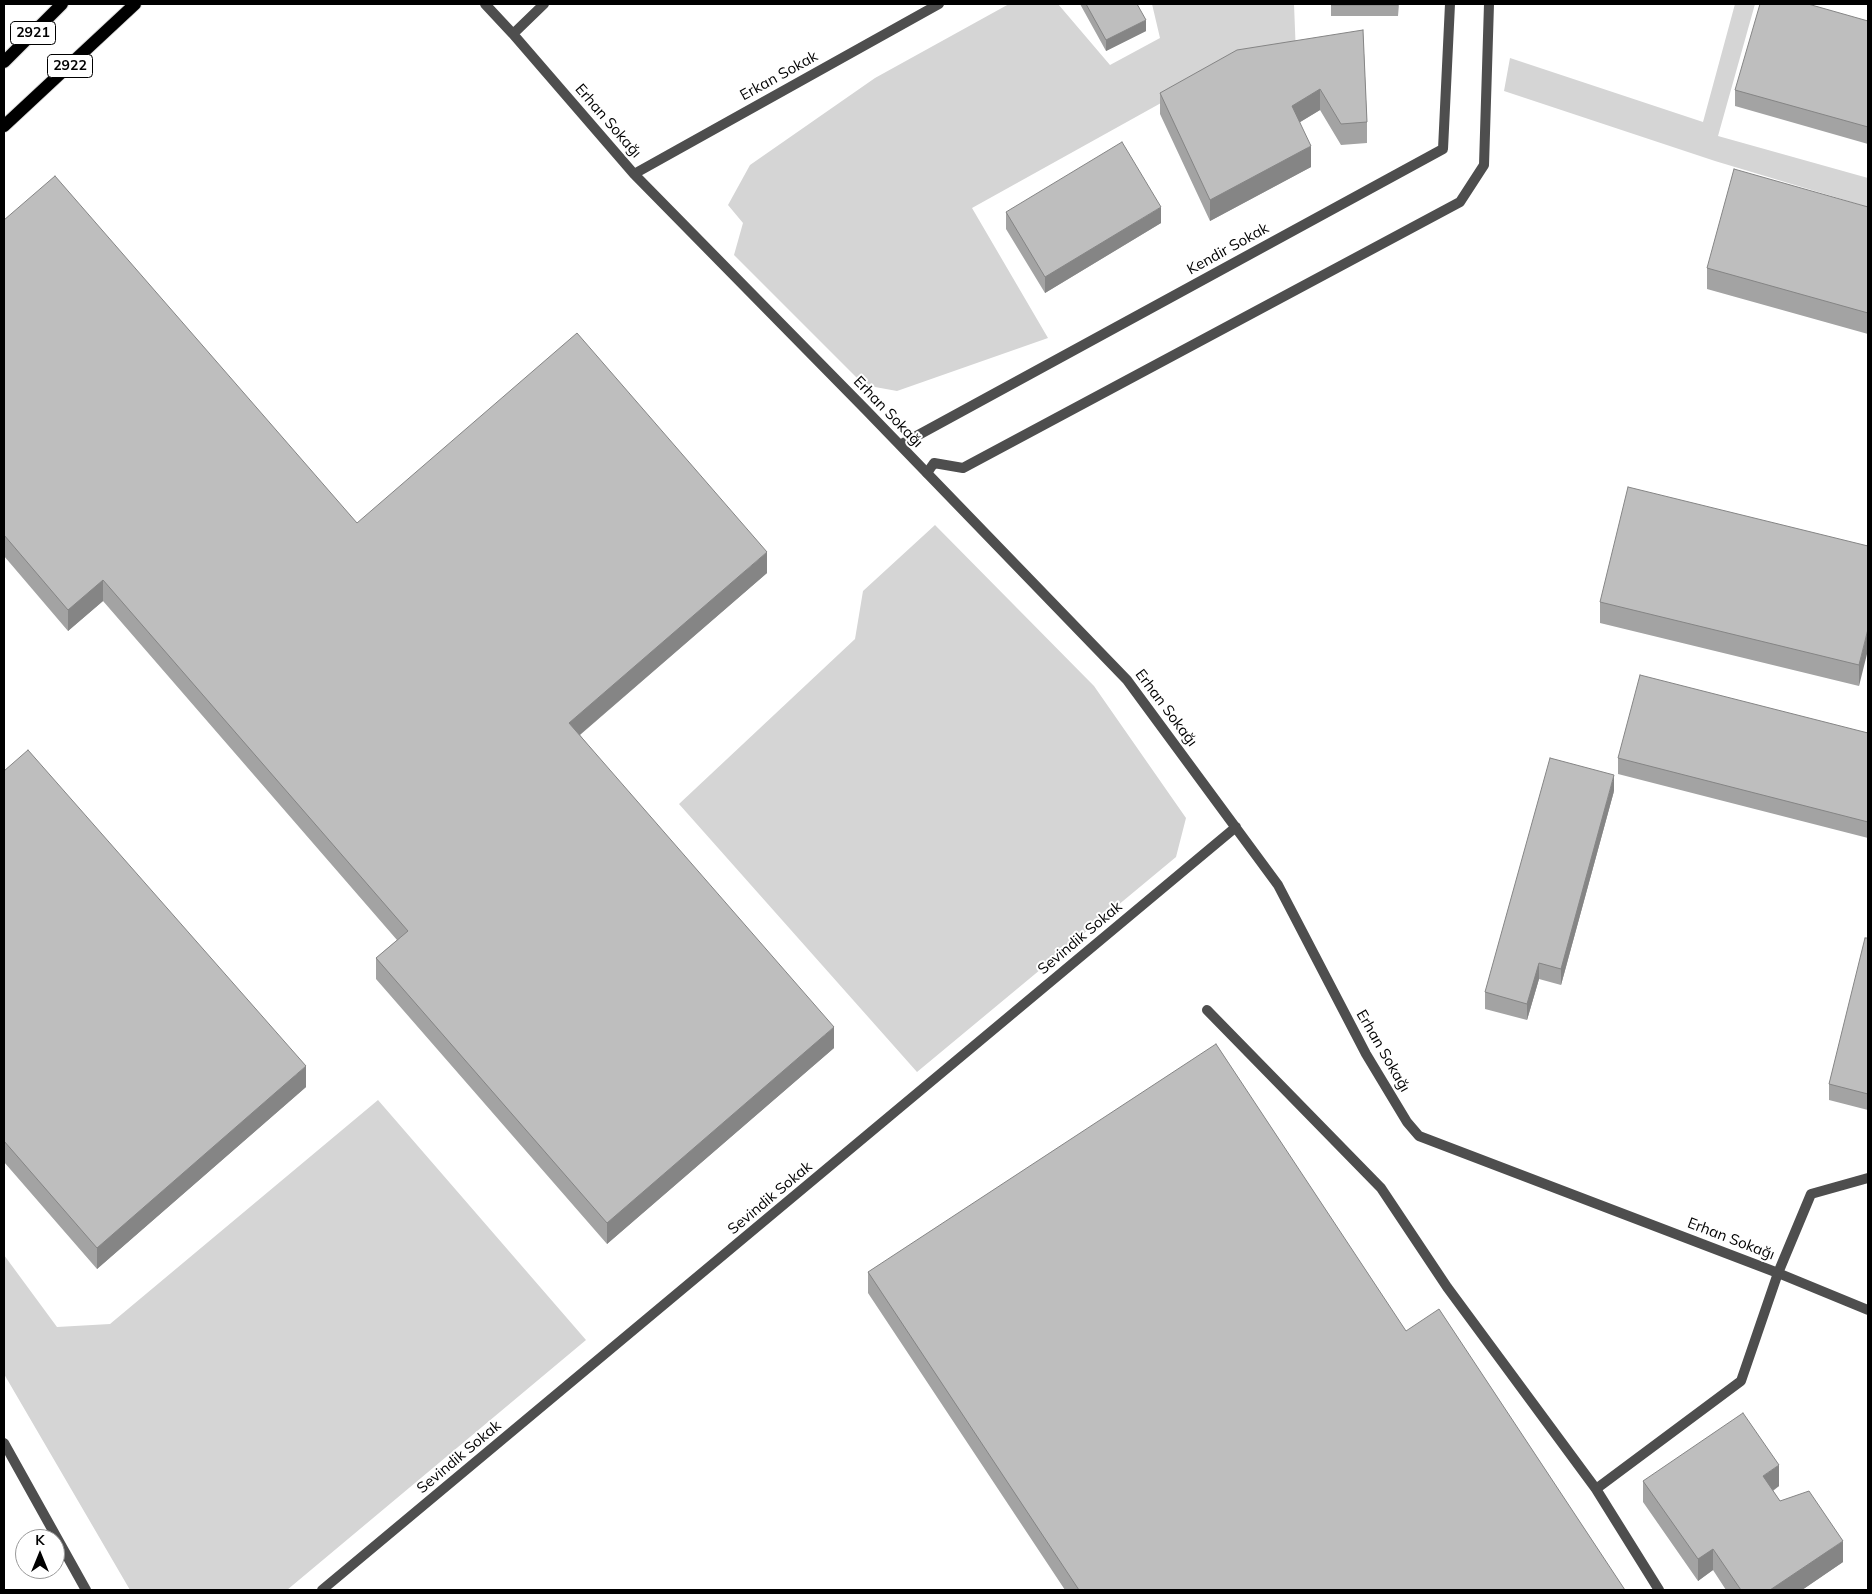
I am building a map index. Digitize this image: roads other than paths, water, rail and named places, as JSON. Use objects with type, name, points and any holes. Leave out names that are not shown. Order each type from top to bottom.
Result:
[{"type":"main road","name":"2921","points":[[4,62],[62,4]]},
{"type":"main road","name":"2922","points":[[4,126],[135,4]]},
{"type":"street","name":"Erhan Sokağı","points":[[485,4],[514,34],[634,174],[1127,680],[1278,885],[1366,1054],[1407,1122],[1419,1136],[1778,1273],[1868,1310]]},
{"type":"street","points":[[514,34],[544,4]]},
{"type":"street","name":"Erkan Sokak","points":[[634,174],[939,4]]},
{"type":"street","name":"Kendir Sokak","points":[[900,445],[1443,149],[1450,4]]},
{"type":"street","points":[[927,473],[934,463],[963,468],[1460,202],[1484,165],[1489,4]]},
{"type":"street","name":"Sevindik Sokak","points":[[322,1590],[1236,827]]},
{"type":"street","points":[[1206,1010],[1380,1188],[1447,1287],[1596,1489],[1659,1590]]},
{"type":"street","points":[[1596,1489],[1741,1381],[1778,1273],[1811,1194],[1868,1178]]},
{"type":"street","points":[[4,1444],[86,1590]]}]
